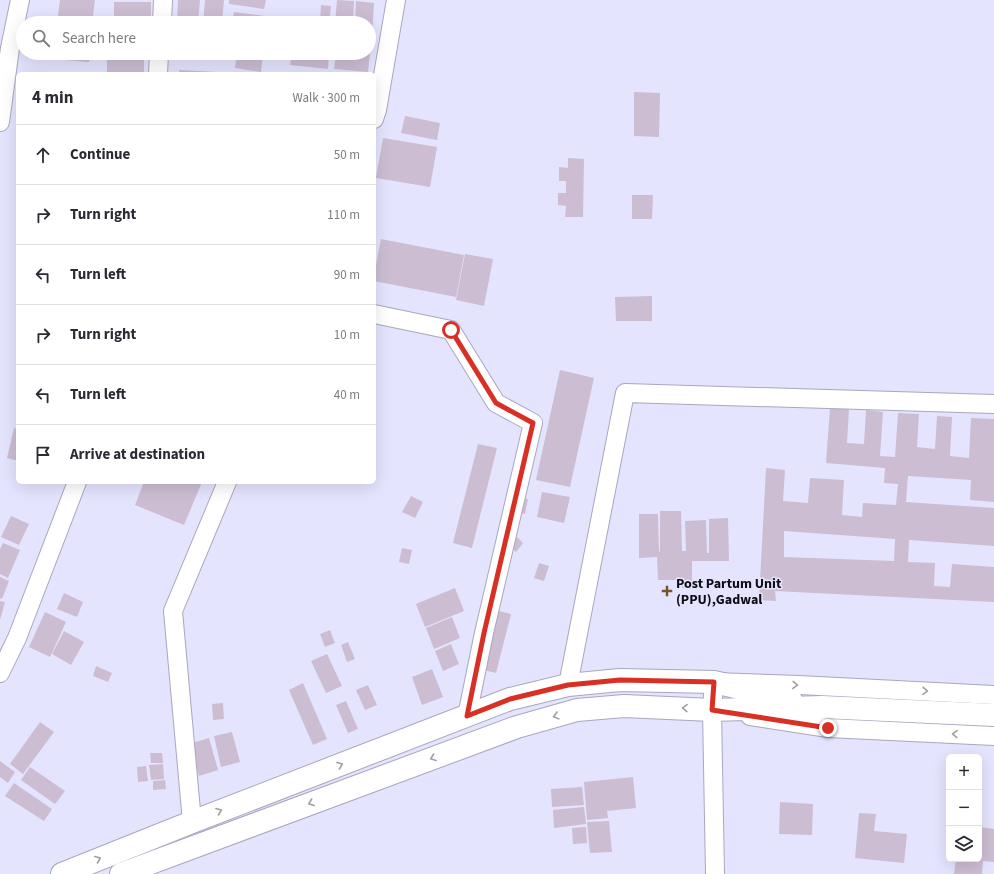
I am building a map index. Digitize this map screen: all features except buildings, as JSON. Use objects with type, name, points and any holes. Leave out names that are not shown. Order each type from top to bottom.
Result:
[{"type":"main road","points":[[62,874],[510,699],[568,685],[620,680],[714,682],[822,707]]},
{"type":"main road","points":[[121,874],[517,727],[577,710],[624,706],[712,710],[822,707],[994,715]]},
{"type":"street","points":[[0,122],[5,47],[20,0]]},
{"type":"street","points":[[163,16],[164,0]]},
{"type":"street","points":[[376,113],[396,0]]},
{"type":"street","points":[[158,72],[159,60]]},
{"type":"street","points":[[376,314],[451,330],[496,403],[533,423],[484,633],[467,716]]},
{"type":"street","points":[[568,685],[625,393],[994,404]]},
{"type":"street","points":[[0,673],[17,638],[76,484]]},
{"type":"street","points":[[192,822],[173,611],[226,484]]},
{"type":"street","points":[[715,874],[712,710],[714,682],[994,695]]},
{"type":"street","points":[[712,710],[828,728],[994,736]]},
{"type":"place","name":"Post Partum Unit (PPU),Gadwal","points":[[667,591]]},
{"type":"route","points":[[451,330],[496,403],[533,423],[484,633],[467,716],[510,699],[568,685],[620,680],[714,682],[712,710],[828,728]]}]
